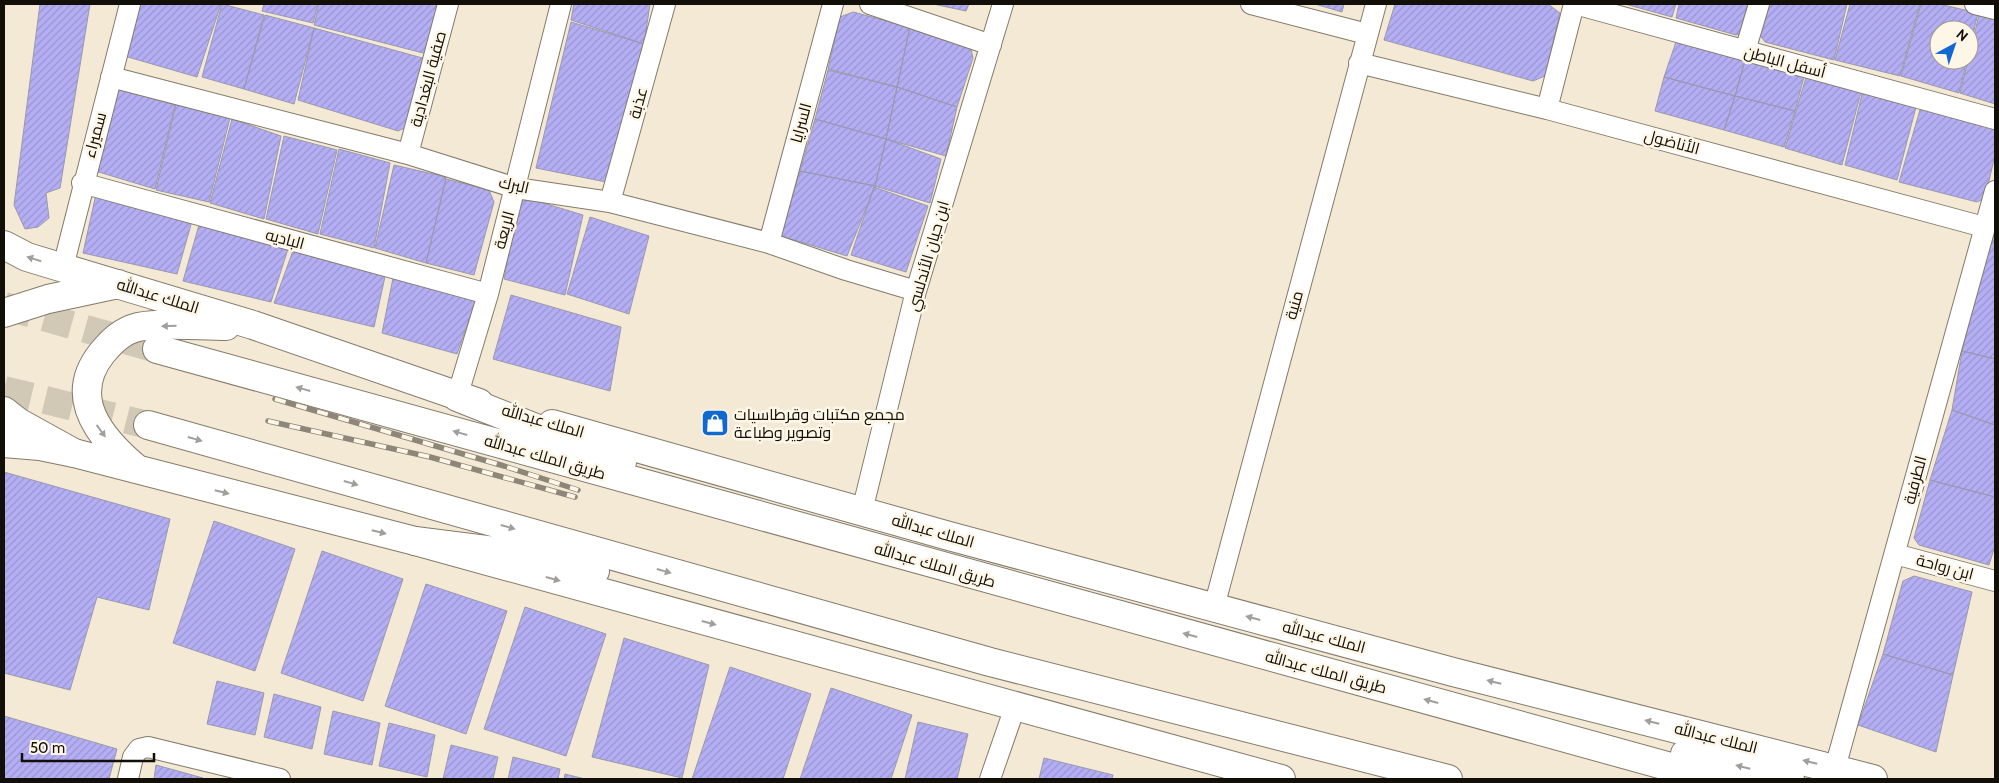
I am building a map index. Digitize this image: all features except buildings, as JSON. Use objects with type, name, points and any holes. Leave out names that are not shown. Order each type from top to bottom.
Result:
[{"type":"main road","name":"الملك عبدالله","points":[[4,245],[27,257],[253,326],[457,397],[862,511],[1453,672],[1874,779]]},
{"type":"main road","points":[[4,313],[48,299],[118,284]]},
{"type":"main road","points":[[140,471],[115,450],[94,421],[85,391],[96,360],[114,338],[138,327],[253,326]]},
{"type":"main road","name":"طريق الملك عبدالله","points":[[157,349],[1714,779]]},
{"type":"main road","points":[[457,397],[637,468],[926,551],[1018,588]]},
{"type":"main road","points":[[4,411],[18,422],[74,453]]},
{"type":"main road","points":[[148,426],[990,662],[1448,779]]},
{"type":"main road","points":[[4,443],[40,446],[74,453],[415,541],[1281,779]]},
{"type":"main road","points":[[415,541],[544,557],[912,655],[990,662]]},
{"type":"main road","points":[[1508,722],[1707,758],[1790,779]]},
{"type":"street","name":"سميراء","points":[[63,267],[82,183],[130,4]]},
{"type":"street","name":"صفية البغدادية","points":[[408,154],[448,4]]},
{"type":"street","name":"الريعة","points":[[457,397],[488,294],[561,4]]},
{"type":"street","name":"عذبة","points":[[610,202],[665,4]]},
{"type":"street","name":"السرايا","points":[[769,243],[833,4]]},
{"type":"street","points":[[870,4],[991,45]]},
{"type":"street","name":"ابن حيان الأندلسي","points":[[862,511],[916,291],[1002,4]]},
{"type":"street","points":[[1251,4],[1367,34]]},
{"type":"street","name":"منية","points":[[1214,607],[1376,4]]},
{"type":"street","points":[[1547,109],[1574,4]]},
{"type":"street","name":"أسفل الباطن","points":[[1574,4],[1995,118]]},
{"type":"street","points":[[1745,51],[1759,4]]},
{"type":"street","points":[[1975,4],[1995,10]]},
{"type":"street","name":"الأناضول","points":[[1359,63],[1547,109],[1984,227]]},
{"type":"street","name":"البرك","points":[[111,77],[408,154],[516,188],[610,202],[769,243],[846,270],[916,291]]},
{"type":"street","name":"الباديه","points":[[82,183],[488,294]]},
{"type":"street","name":"الطرفية","points":[[1835,768],[1995,193]]},
{"type":"street","name":"ابن رواحة","points":[[1895,554],[1995,581]]},
{"type":"street","points":[[990,779],[1015,707]]},
{"type":"street","points":[[128,779],[133,757],[139,748],[148,747],[280,779]]},
{"type":"tunnel","points":[[4,306],[157,349]]},
{"type":"tunnel","points":[[4,390],[148,425]]},
{"type":"railway","points":[[275,399],[504,466],[578,490]]},
{"type":"railway","points":[[268,421],[430,457],[575,497]]},
{"type":"place","name":"مجمع مكتبات وقرطاسيات وتصوير وطباعة","points":[[715,423]]}]
